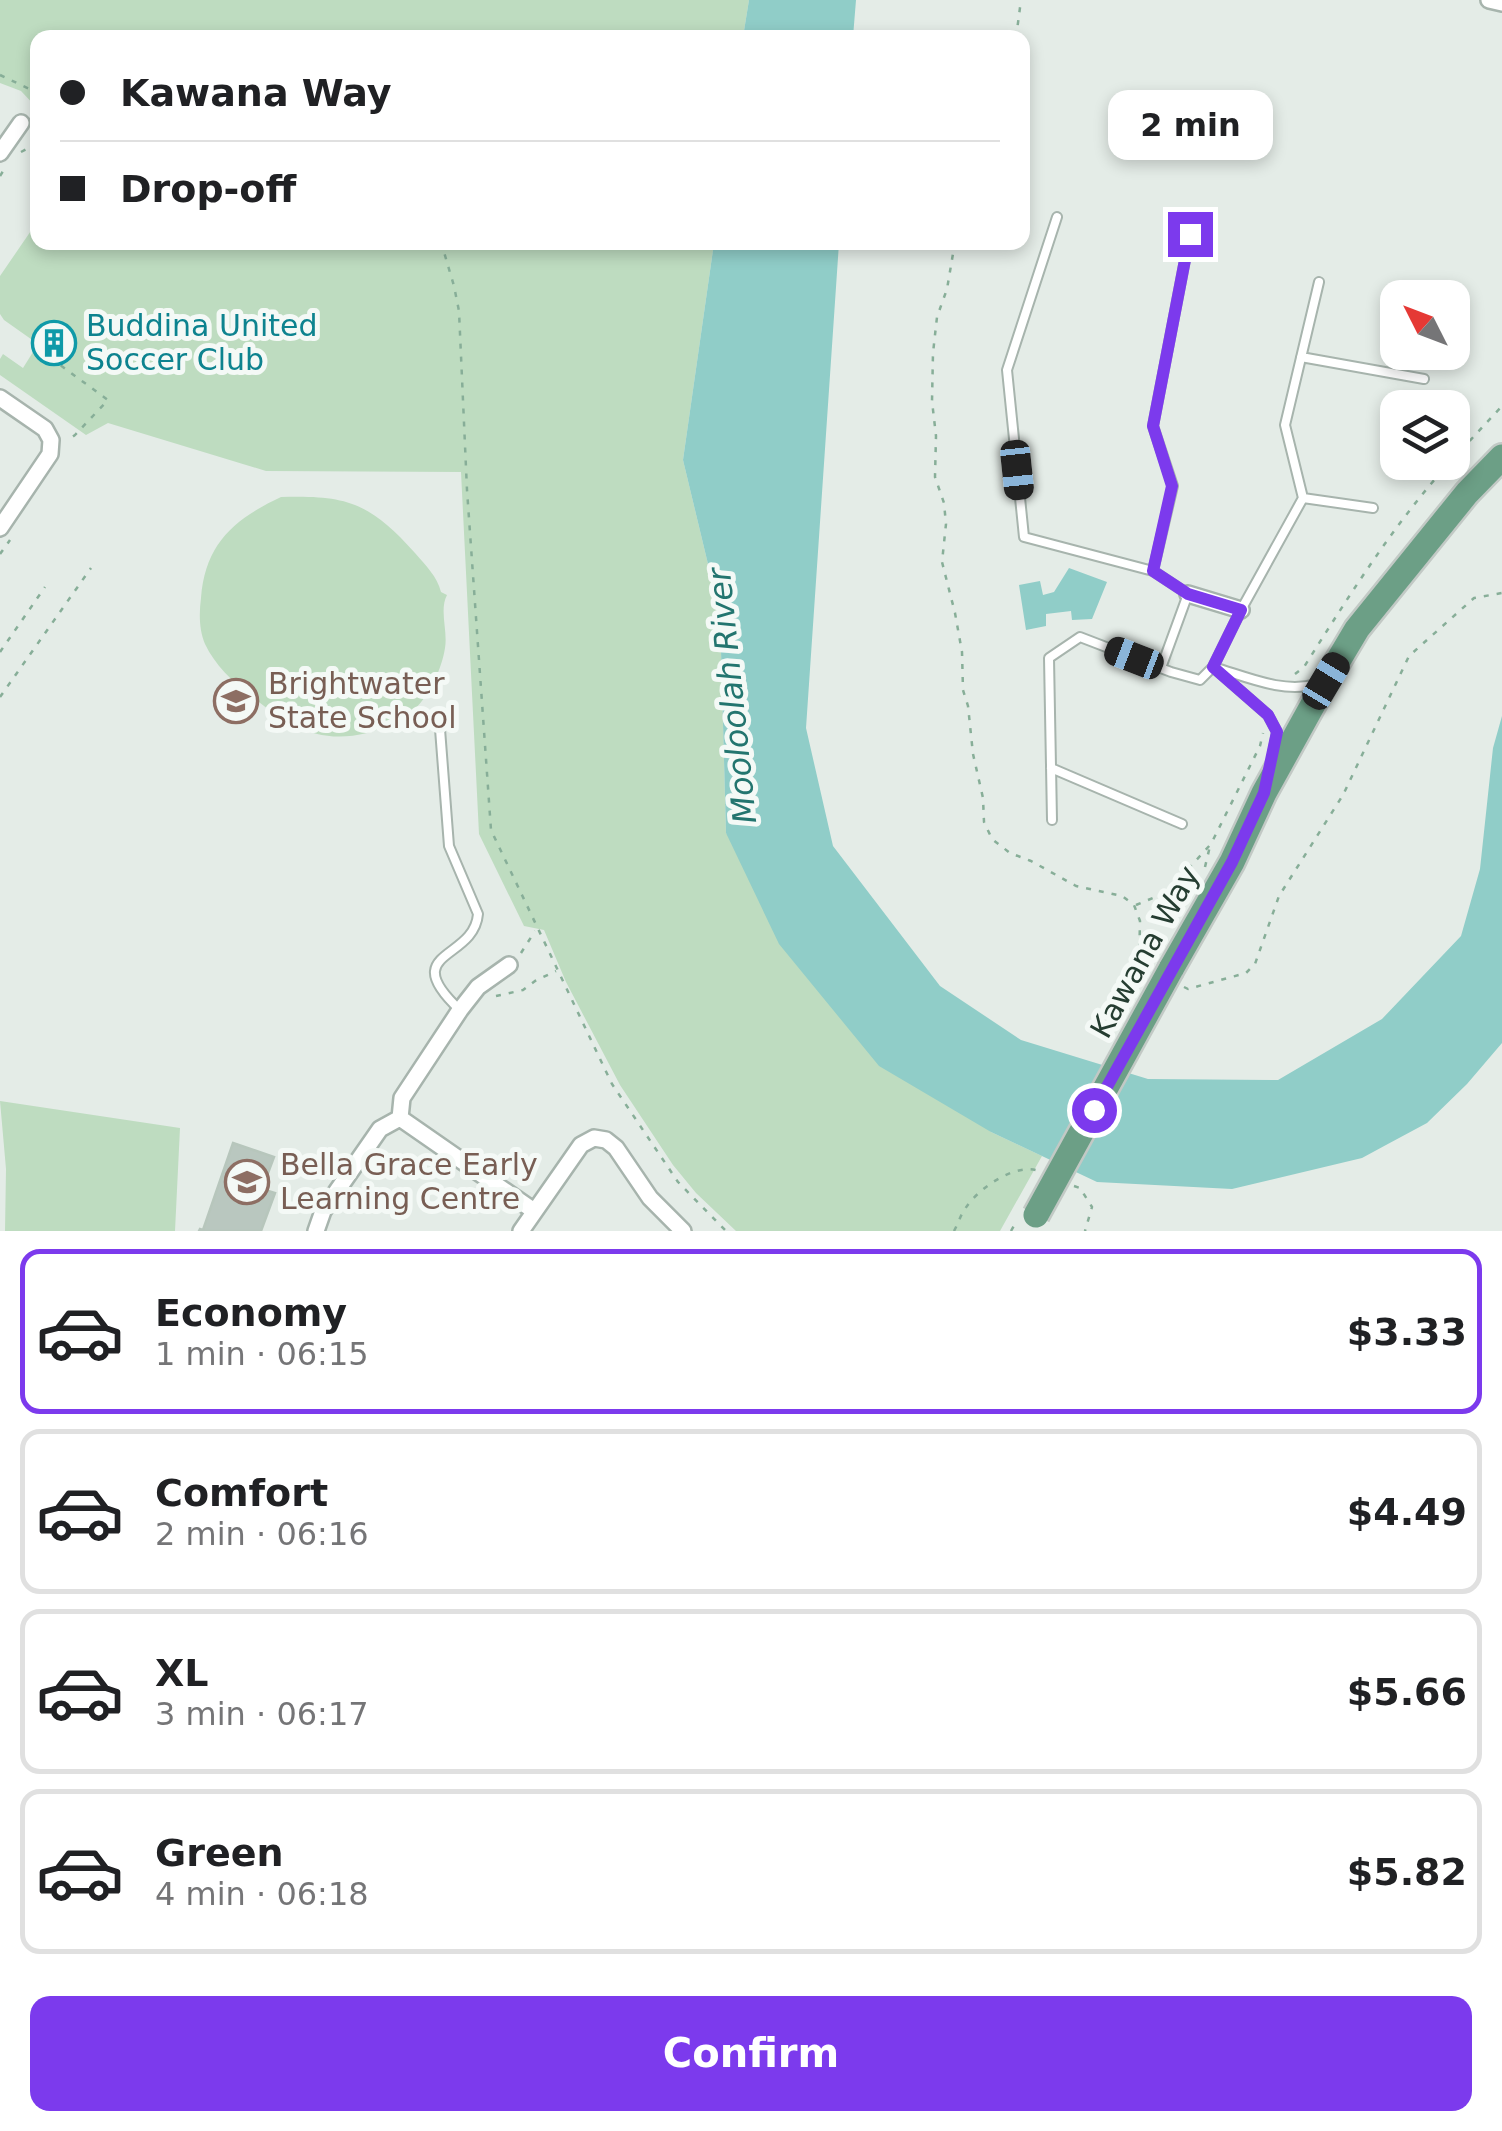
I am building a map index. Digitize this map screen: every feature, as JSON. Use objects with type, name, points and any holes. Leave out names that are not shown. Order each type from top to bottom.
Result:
[{"type":"main road","name":"Kawana Way","points":[[1032,1223],[1172,977],[1264,793],[1326,681],[1358,629],[1467,492],[1502,456]]},
{"type":"main road","name":"Kawana Way","points":[[1232,862],[1260,825],[1394,583]]},
{"type":"street","points":[[1489,0],[1502,3]]},
{"type":"street","points":[[0,153],[21,122]]},
{"type":"street","points":[[0,398],[58,441],[0,528]]},
{"type":"street","points":[[1188,594],[1241,610]]},
{"type":"street","points":[[400,1118],[402,1098],[460,1010],[478,987],[509,966]]},
{"type":"street","points":[[400,1118],[534,1211]]},
{"type":"street","points":[[316,1231],[323,1212],[380,1128],[400,1118]]},
{"type":"street","points":[[520,1231],[580,1145],[594,1138],[606,1140],[616,1148],[650,1198],[683,1231]]},
{"type":"lane","points":[[1058,216],[1007,370],[1024,537],[1153,571],[1188,594],[1161,668]]},
{"type":"lane","points":[[1153,571],[1172,486],[1153,426],[1190,234]]},
{"type":"lane","points":[[1052,820],[1049,658],[1080,637],[1200,680],[1213,667],[1303,498],[1285,425],[1319,282]]},
{"type":"lane","points":[[1301,357],[1424,379]]},
{"type":"lane","points":[[1303,498],[1373,508]]},
{"type":"lane","points":[[1213,667],[1285,687],[1303,688],[1326,681]]},
{"type":"lane","points":[[1213,667],[1268,715],[1277,732],[1264,793]]},
{"type":"lane","points":[[439,716],[450,846],[478,914],[472,931],[435,970],[435,981],[442,994],[460,1010]]},
{"type":"lane","points":[[1051,768],[1182,824]]},
{"type":"path","points":[[1017,30],[1020,0]]},
{"type":"path","points":[[0,75],[30,90]]},
{"type":"path","points":[[443,250],[458,311],[491,830],[612,1084],[678,1182],[726,1231]]},
{"type":"path","points":[[955,250],[948,289],[937,318],[933,353],[935,477],[944,504],[942,562],[962,652],[963,690],[984,822],[992,839],[1010,853],[1076,886],[1122,896],[1134,905],[1140,921],[1138,964],[1143,974]]},
{"type":"path","points":[[45,345],[60,366],[108,400],[75,436],[58,441]]},
{"type":"path","points":[[1470,441],[1502,406]]},
{"type":"path","points":[[0,696],[91,568]]},
{"type":"path","points":[[0,652],[45,587]]},
{"type":"path","points":[[1172,977],[1188,989],[1246,973],[1255,964],[1278,896],[1342,795],[1409,656],[1474,598],[1502,594]]},
{"type":"path","points":[[509,966],[526,948],[537,928]]},
{"type":"path","points":[[488,997],[522,990],[558,970]]},
{"type":"green space","points":[[0,0],[749,0],[744,30],[30,30],[30,101],[21,91],[0,83]]},
{"type":"green space","points":[[30,232],[30,250],[713,250],[683,460],[720,614],[726,833],[991,1132],[1042,1156],[1000,1231],[736,1231],[696,1193],[620,1085],[566,982],[544,930],[524,926],[479,834],[461,472],[266,471],[108,423],[86,435],[0,375],[3,354],[23,368],[38,344],[0,314],[0,276]]},
{"type":"green space","points":[[281,497],[341,501],[370,513],[415,553],[447,595],[445,648],[438,672],[420,703],[399,721],[349,736],[304,730],[237,684],[205,644],[200,604],[204,579],[216,548],[236,524]]},
{"type":"green space","points":[[0,1101],[180,1128],[175,1231],[5,1231],[6,1169]]},
{"type":"water","points":[[749,0],[856,0],[854,30],[744,30]]},
{"type":"water","name":"Mooloolah River","points":[[713,250],[839,250],[806,728],[833,846],[940,986],[1021,1040],[1148,1079],[1278,1080],[1382,1019],[1461,936],[1480,869],[1493,748],[1502,716],[1502,1043],[1427,1123],[1362,1158],[1232,1189],[1097,1182],[991,1132],[879,1066],[779,944],[726,833],[720,614],[683,460]]},
{"type":"water","points":[[1069,568],[1107,582],[1092,619],[1072,620],[1071,611],[1046,614],[1046,626],[1026,630],[1019,585],[1040,581],[1043,595],[1054,592]]},
{"type":"building","name":"Buddina United Soccer Club","points":[[53,330],[65,348],[55,355],[43,337]]},
{"type":"building","points":[[233,1143],[274,1157],[262,1189],[275,1193],[261,1231],[199,1231],[203,1230]]},
{"type":"place","name":"Buddina United Soccer Club","points":[[54,343]]},
{"type":"place","name":"Brightwater State School","points":[[236,701]]},
{"type":"place","name":"Bella Grace Early Learning Centre","points":[[247,1182]]},
{"type":"route","points":[[1094,1110],[1232,862],[1264,793],[1277,732],[1268,715],[1213,667],[1241,610],[1188,594],[1153,571],[1172,486],[1153,426],[1190,234]]}]
